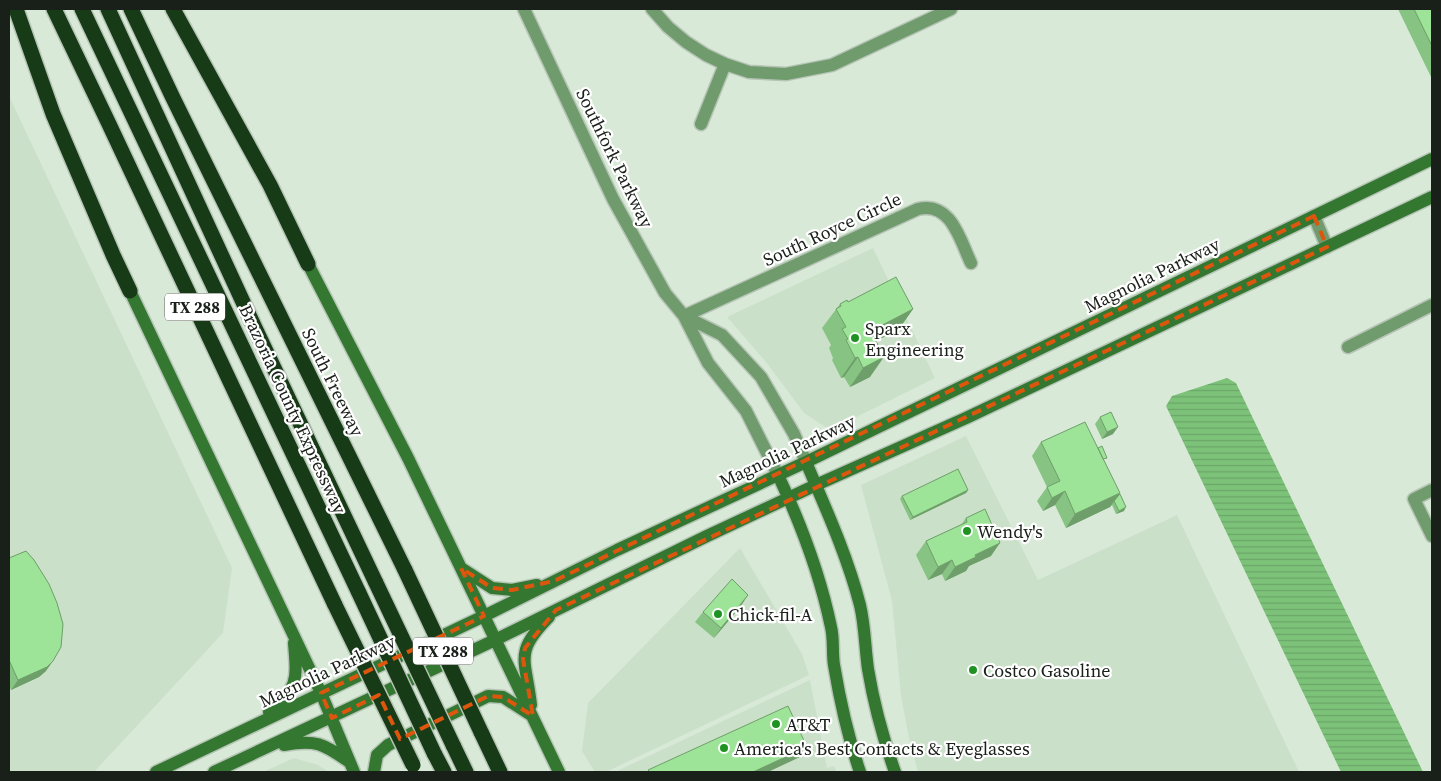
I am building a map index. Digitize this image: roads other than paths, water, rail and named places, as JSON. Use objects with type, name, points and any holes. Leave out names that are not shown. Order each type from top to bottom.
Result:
[{"type":"highway","points":[[16,9],[53,114],[130,291]]},
{"type":"highway","name":"TX 288","points":[[54,9],[414,769]]},
{"type":"highway","name":"Brazoria County Expressway","points":[[82,9],[444,772]]},
{"type":"highway","name":"Brazoria County Expressway","points":[[108,9],[256,328],[466,772]]},
{"type":"highway","name":"South Freeway","points":[[131,9],[405,570],[500,772]]},
{"type":"highway","points":[[173,9],[270,185],[308,264]]},
{"type":"main road","name":"Magnolia Parkway","points":[[156,772],[806,462],[1432,159]]},
{"type":"main road","points":[[214,772],[495,640],[707,536],[966,418],[1432,197]]},
{"type":"main road","points":[[308,264],[408,458],[559,772]]},
{"type":"main road","points":[[130,291],[321,692],[351,766]]},
{"type":"main road","points":[[806,462],[836,531],[860,607],[874,702],[895,772]]},
{"type":"main road","points":[[778,475],[807,542],[822,586],[832,630],[834,662],[842,711],[860,772]]},
{"type":"main road","points":[[461,568],[492,588],[512,590],[554,581]]},
{"type":"main road","points":[[533,716],[528,678],[523,659],[525,648],[535,631],[556,610]]},
{"type":"main road","points":[[253,725],[282,702],[293,686],[296,674],[294,635]]},
{"type":"main road","points":[[374,772],[377,755],[388,745],[488,696],[503,697],[533,716]]},
{"type":"main road","points":[[265,749],[304,741],[326,746],[351,766]]},
{"type":"street","name":"Southfork Parkway","points":[[524,9],[613,199],[665,293],[684,316],[708,363],[746,411],[778,475]]},
{"type":"street","points":[[652,9],[686,42],[706,55],[749,72],[786,74],[832,65],[951,9]]},
{"type":"street","points":[[701,124],[725,64]]},
{"type":"street","name":"South Royce Circle","points":[[684,316],[926,207],[936,208],[945,214],[952,223],[971,263]]},
{"type":"street","points":[[1314,216],[1327,247]]},
{"type":"street","points":[[1348,346],[1432,305]]},
{"type":"street","name":"Southfork Parkway","points":[[684,316],[722,335],[762,377],[794,434],[806,462]]},
{"type":"street","points":[[1432,490],[1414,499],[1432,536]]},
{"type":"place","name":"Sparx Engineering","points":[[855,338]]},
{"type":"place","name":"Wendy's","points":[[967,531]]},
{"type":"place","name":"Chick-fil-A","points":[[718,614]]},
{"type":"place","name":"Costco Gasoline","points":[[973,670]]},
{"type":"place","name":"AT&T","points":[[776,724]]},
{"type":"place","name":"America's Best Contacts & Eyeglasses","points":[[724,748]]}]
